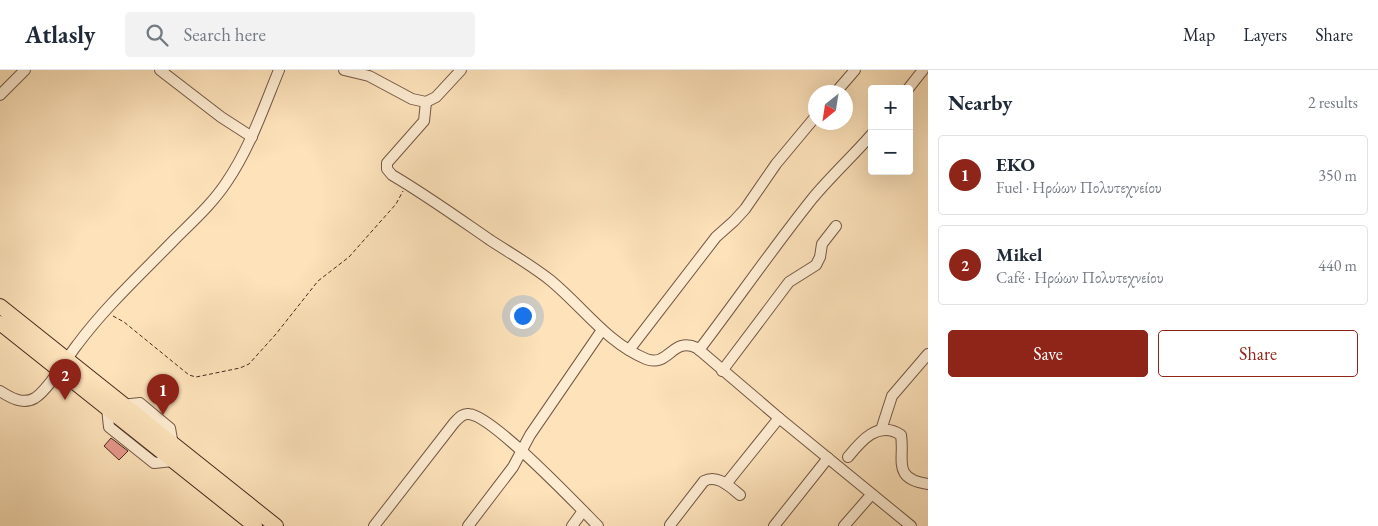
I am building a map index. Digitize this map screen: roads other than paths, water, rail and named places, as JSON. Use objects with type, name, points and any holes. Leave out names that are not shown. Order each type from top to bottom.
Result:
[{"type":"main road","points":[[0,306],[107,408],[255,526]]},
{"type":"main road","points":[[0,323],[122,405],[276,526]]},
{"type":"street","points":[[0,94],[24,70]]},
{"type":"street","points":[[160,70],[221,117],[252,137]]},
{"type":"street","points":[[0,391],[18,400],[29,400],[39,394],[104,312],[213,200],[237,166],[252,137],[279,70]]},
{"type":"street","points":[[344,70],[369,76],[412,99],[426,102],[436,97],[461,70]]},
{"type":"street","points":[[842,85],[855,70]]},
{"type":"street","points":[[911,85],[923,70]]},
{"type":"street","points":[[426,102],[424,120],[387,163],[387,169],[392,175],[549,279],[602,330],[629,350],[647,360],[657,362],[680,345],[690,345],[699,350],[911,526]]},
{"type":"street","points":[[629,350],[716,237],[745,209],[776,164],[808,126]]},
{"type":"street","points":[[699,350],[758,269],[814,198],[868,138]]},
{"type":"street","points":[[722,370],[789,282],[816,265],[820,257],[822,244],[836,226]]},
{"type":"street","points":[[468,526],[513,466],[530,435],[602,330]]},
{"type":"street","points":[[881,430],[892,396],[927,356]]},
{"type":"street","points":[[374,526],[463,414],[471,414],[482,419],[521,451],[598,526]]},
{"type":"street","points":[[726,484],[779,418]]},
{"type":"street","points":[[848,458],[862,440],[881,430],[894,431],[901,435],[900,463],[903,470],[907,476],[916,482],[928,484]]},
{"type":"street","points":[[774,526],[828,458]]},
{"type":"street","points":[[670,525],[704,481],[718,480],[740,495]]},
{"type":"street","points":[[844,526],[872,494]]},
{"type":"street","points":[[572,526],[583,511]]},
{"type":"place","name":"Mikel","points":[[65,400]]},
{"type":"place","name":"EKO","points":[[163,415]]}]
